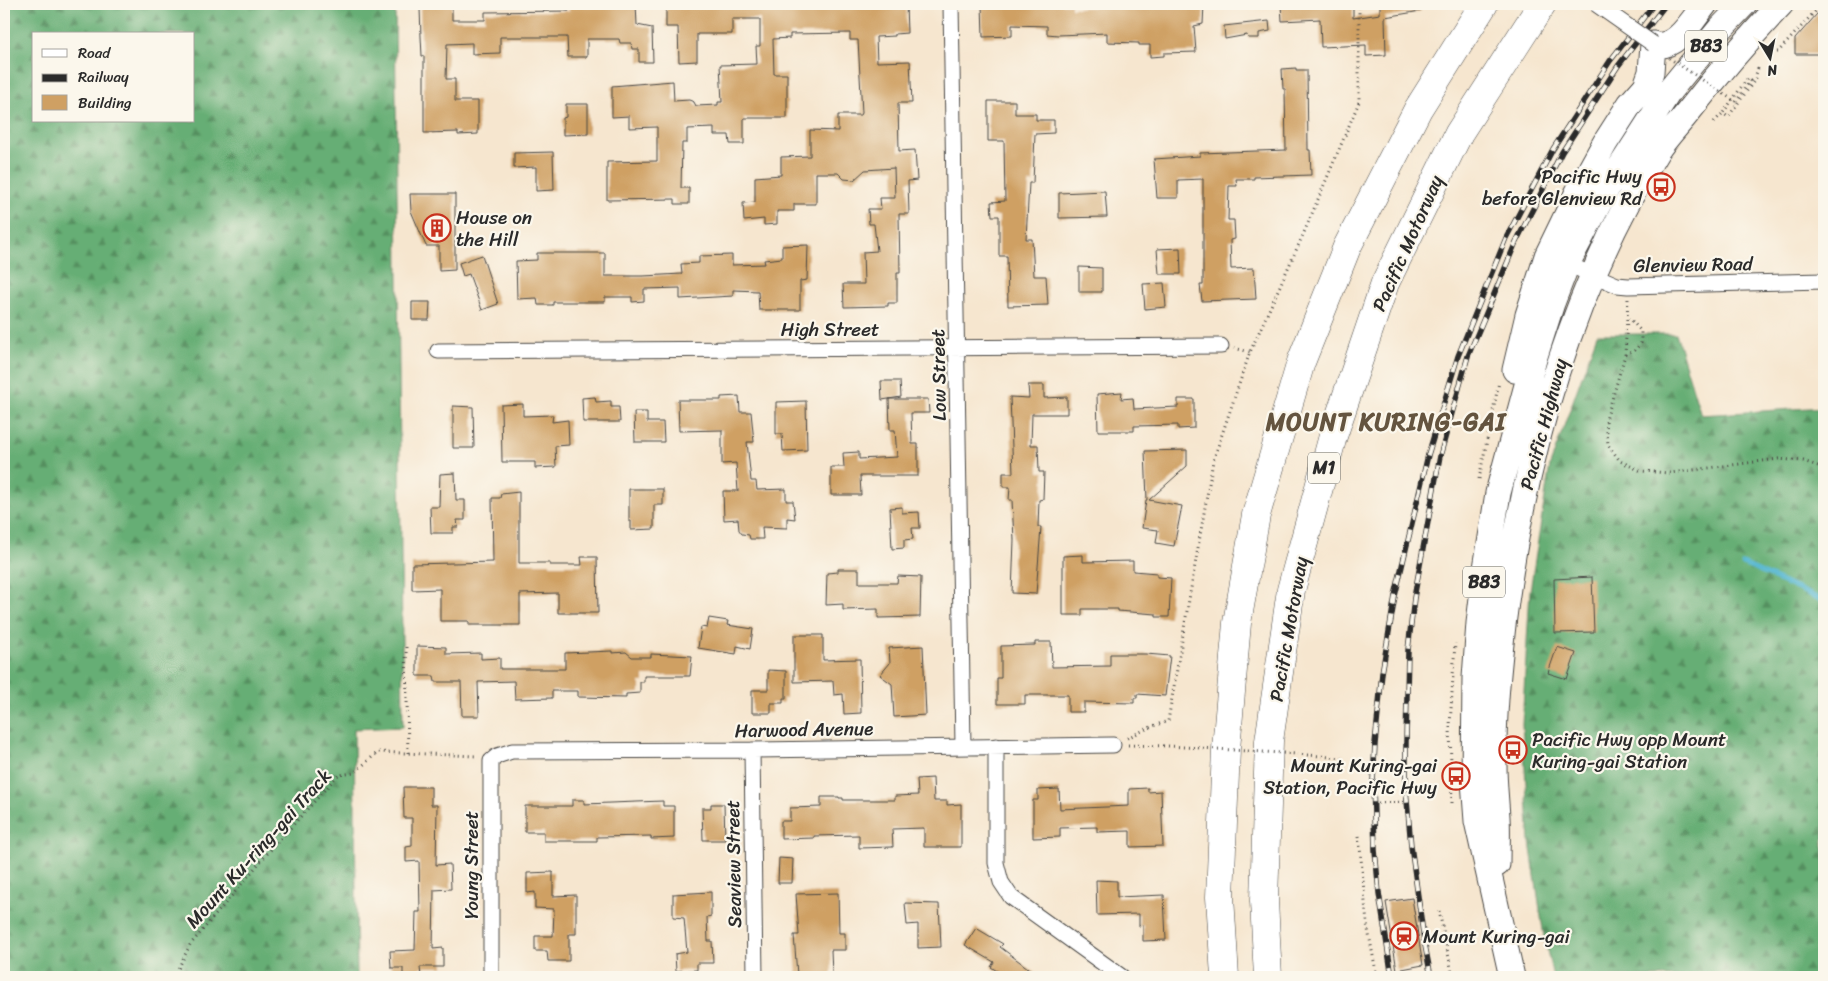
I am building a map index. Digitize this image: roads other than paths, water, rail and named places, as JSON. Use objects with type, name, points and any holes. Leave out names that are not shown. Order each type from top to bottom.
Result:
[{"type":"highway","points":[[1225,977],[1220,896],[1226,749],[1237,623],[1256,515],[1301,362],[1347,246],[1418,110],[1484,4]]},
{"type":"highway","name":"Pacific Motorway","points":[[1268,977],[1264,901],[1269,741],[1291,590],[1333,436],[1389,274],[1459,133],[1542,4]]},
{"type":"main road","points":[[1517,424],[1515,371],[1531,306],[1552,244],[1605,143],[1630,104],[1646,86],[1663,46],[1672,43],[1705,4]]},
{"type":"main road","name":"Pacific Highway","points":[[1512,977],[1477,821],[1474,781],[1475,678],[1485,571],[1498,493],[1534,359],[1567,264],[1608,186],[1670,90],[1720,29],[1744,4]]},
{"type":"main road","name":"Pacific Highway","points":[[1498,909],[1494,757],[1499,659],[1510,571],[1522,502],[1560,358],[1593,276],[1625,207],[1659,149],[1727,63],[1781,4]]},
{"type":"main road","points":[[1552,244],[1567,264]]},
{"type":"street","name":"Low Street","points":[[951,4],[963,746]]},
{"type":"street","points":[[1596,4],[1661,51]]},
{"type":"street","name":"Glenview Road","points":[[1567,264],[1617,285],[1628,286],[1824,281]]},
{"type":"street","name":"High Street","points":[[438,351],[1221,346]]},
{"type":"street","name":"Harwood Avenue","points":[[497,756],[512,750],[752,750],[1112,745]]},
{"type":"street","points":[[996,746],[996,863],[1001,882],[1011,897],[1122,977]]},
{"type":"street","name":"Seaview Street","points":[[752,750],[755,977]]},
{"type":"street","name":"Young Street","points":[[491,977],[491,761],[497,756]]},
{"type":"waterway","points":[[1743,564],[1824,601]]},
{"type":"railway","points":[[1392,977],[1379,893],[1375,850],[1373,782],[1375,744],[1382,673],[1395,596],[1428,455],[1458,356],[1506,238],[1553,149],[1610,61],[1654,4]]},
{"type":"railway","points":[[1431,977],[1411,846],[1406,789],[1406,742],[1408,650],[1414,598],[1440,456],[1468,356],[1516,242],[1562,152],[1618,66],[1666,4]]},
{"type":"place","name":"Pacific Hwy before Glenview Rd","points":[[1661,187]]},
{"type":"place","name":"House on the Hill","points":[[437,228]]},
{"type":"place","name":"Pacific Hwy opp Mount Kuring-gai Station","points":[[1513,750]]},
{"type":"place","name":"Mount Kuring-gai Station, Pacific Hwy","points":[[1456,776]]},
{"type":"place","name":"Mount Kuring-gai","points":[[1404,936]]},
{"type":"district","name":"MOUNT KURING-GAI","points":[[1386,422]]}]
